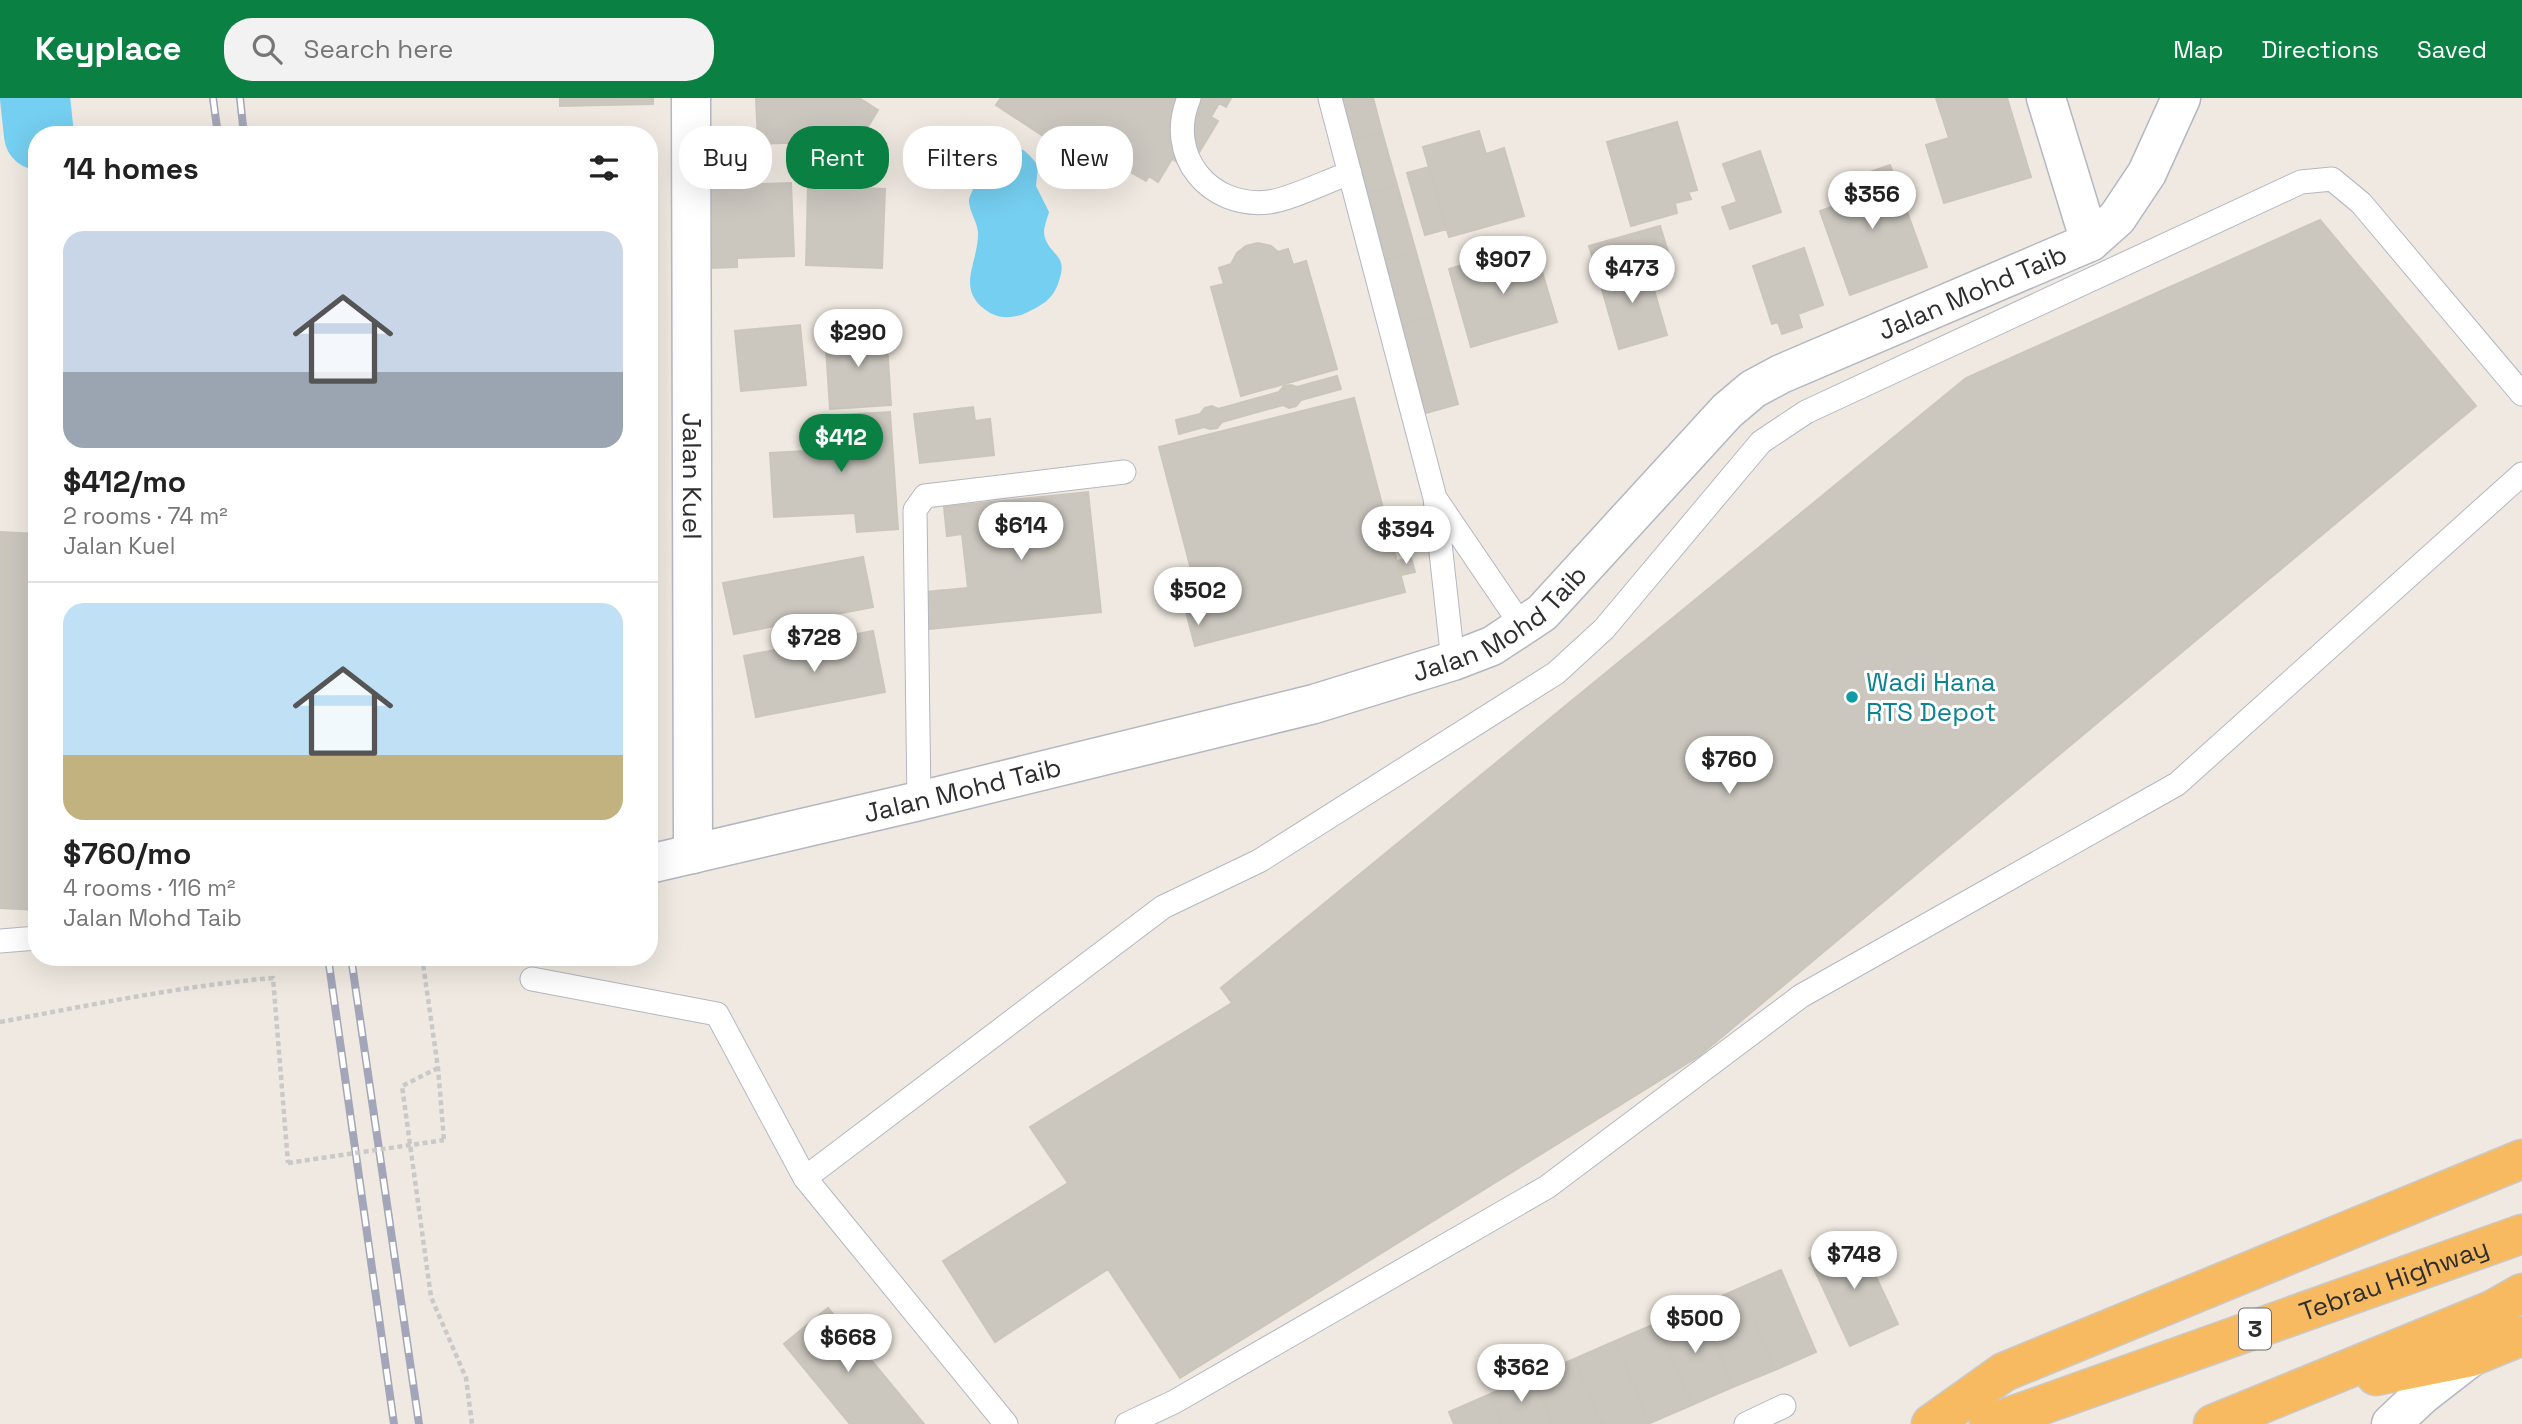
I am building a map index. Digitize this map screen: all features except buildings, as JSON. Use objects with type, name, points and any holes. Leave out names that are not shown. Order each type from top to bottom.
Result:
[{"type":"highway","points":[[1931,1424],[2004,1372],[2522,1159]]},
{"type":"highway","name":"Tebrau Highway","points":[[1989,1424],[2522,1234]]},
{"type":"highway","points":[[2213,1424],[2492,1310],[2522,1293]]},
{"type":"highway","points":[[2287,1394],[2472,1357],[2522,1336]]},
{"type":"street","name":"Jalan Kuel","points":[[691,98],[693,853]]},
{"type":"street","points":[[2046,98],[2090,242]]},
{"type":"street","name":"Jalan Mohd Taib","points":[[658,862],[1314,704],[1453,661],[1492,646],[1542,613],[1727,411],[1753,388],[2090,242],[2117,218],[2147,173],[2181,98]]},
{"type":"street","points":[[2391,1424],[2422,1395],[2472,1357]]},
{"type":"lane","points":[[1189,98],[1183,111],[1181,137],[1188,161],[1203,182],[1224,196],[1249,203],[1273,202],[1350,173]]},
{"type":"lane","points":[[1330,98],[1435,498],[1453,661]]},
{"type":"lane","points":[[805,1178],[1163,907],[1259,861],[1556,673],[1604,629],[1761,442],[1806,412],[2301,182],[2332,179],[2361,203],[2522,394]]},
{"type":"lane","points":[[919,801],[915,510],[925,496],[1124,472]]},
{"type":"lane","points":[[1127,1424],[1174,1402],[1548,1187],[1801,996],[2177,785],[2522,474]]},
{"type":"lane","points":[[1435,498],[1522,626]]},
{"type":"lane","points":[[0,941],[28,939]]},
{"type":"lane","points":[[532,979],[717,1014],[805,1178],[1006,1424]]},
{"type":"lane","points":[[1746,1424],[1784,1406]]},
{"type":"path","points":[[0,1023],[160,993],[273,978],[288,1163],[444,1140],[438,1068],[423,966]]},
{"type":"path","points":[[438,1068],[402,1086],[431,1297],[466,1378],[472,1424]]},
{"type":"water","points":[[1022,149],[1036,164],[1036,189],[1049,212],[1044,235],[1062,266],[1057,288],[1042,304],[1022,315],[1003,317],[990,313],[979,304],[970,286],[978,232],[969,199],[973,189],[1022,189]]},
{"type":"waterway","points":[[35,98],[38,126]]},
{"type":"railway","points":[[213,98],[217,126]]},
{"type":"railway","points":[[240,98],[243,126]]},
{"type":"railway","points":[[329,966],[394,1424]]},
{"type":"railway","points":[[352,966],[419,1424]]},
{"type":"place","name":"Wadi Hana RTS Depot","points":[[1852,697]]}]
